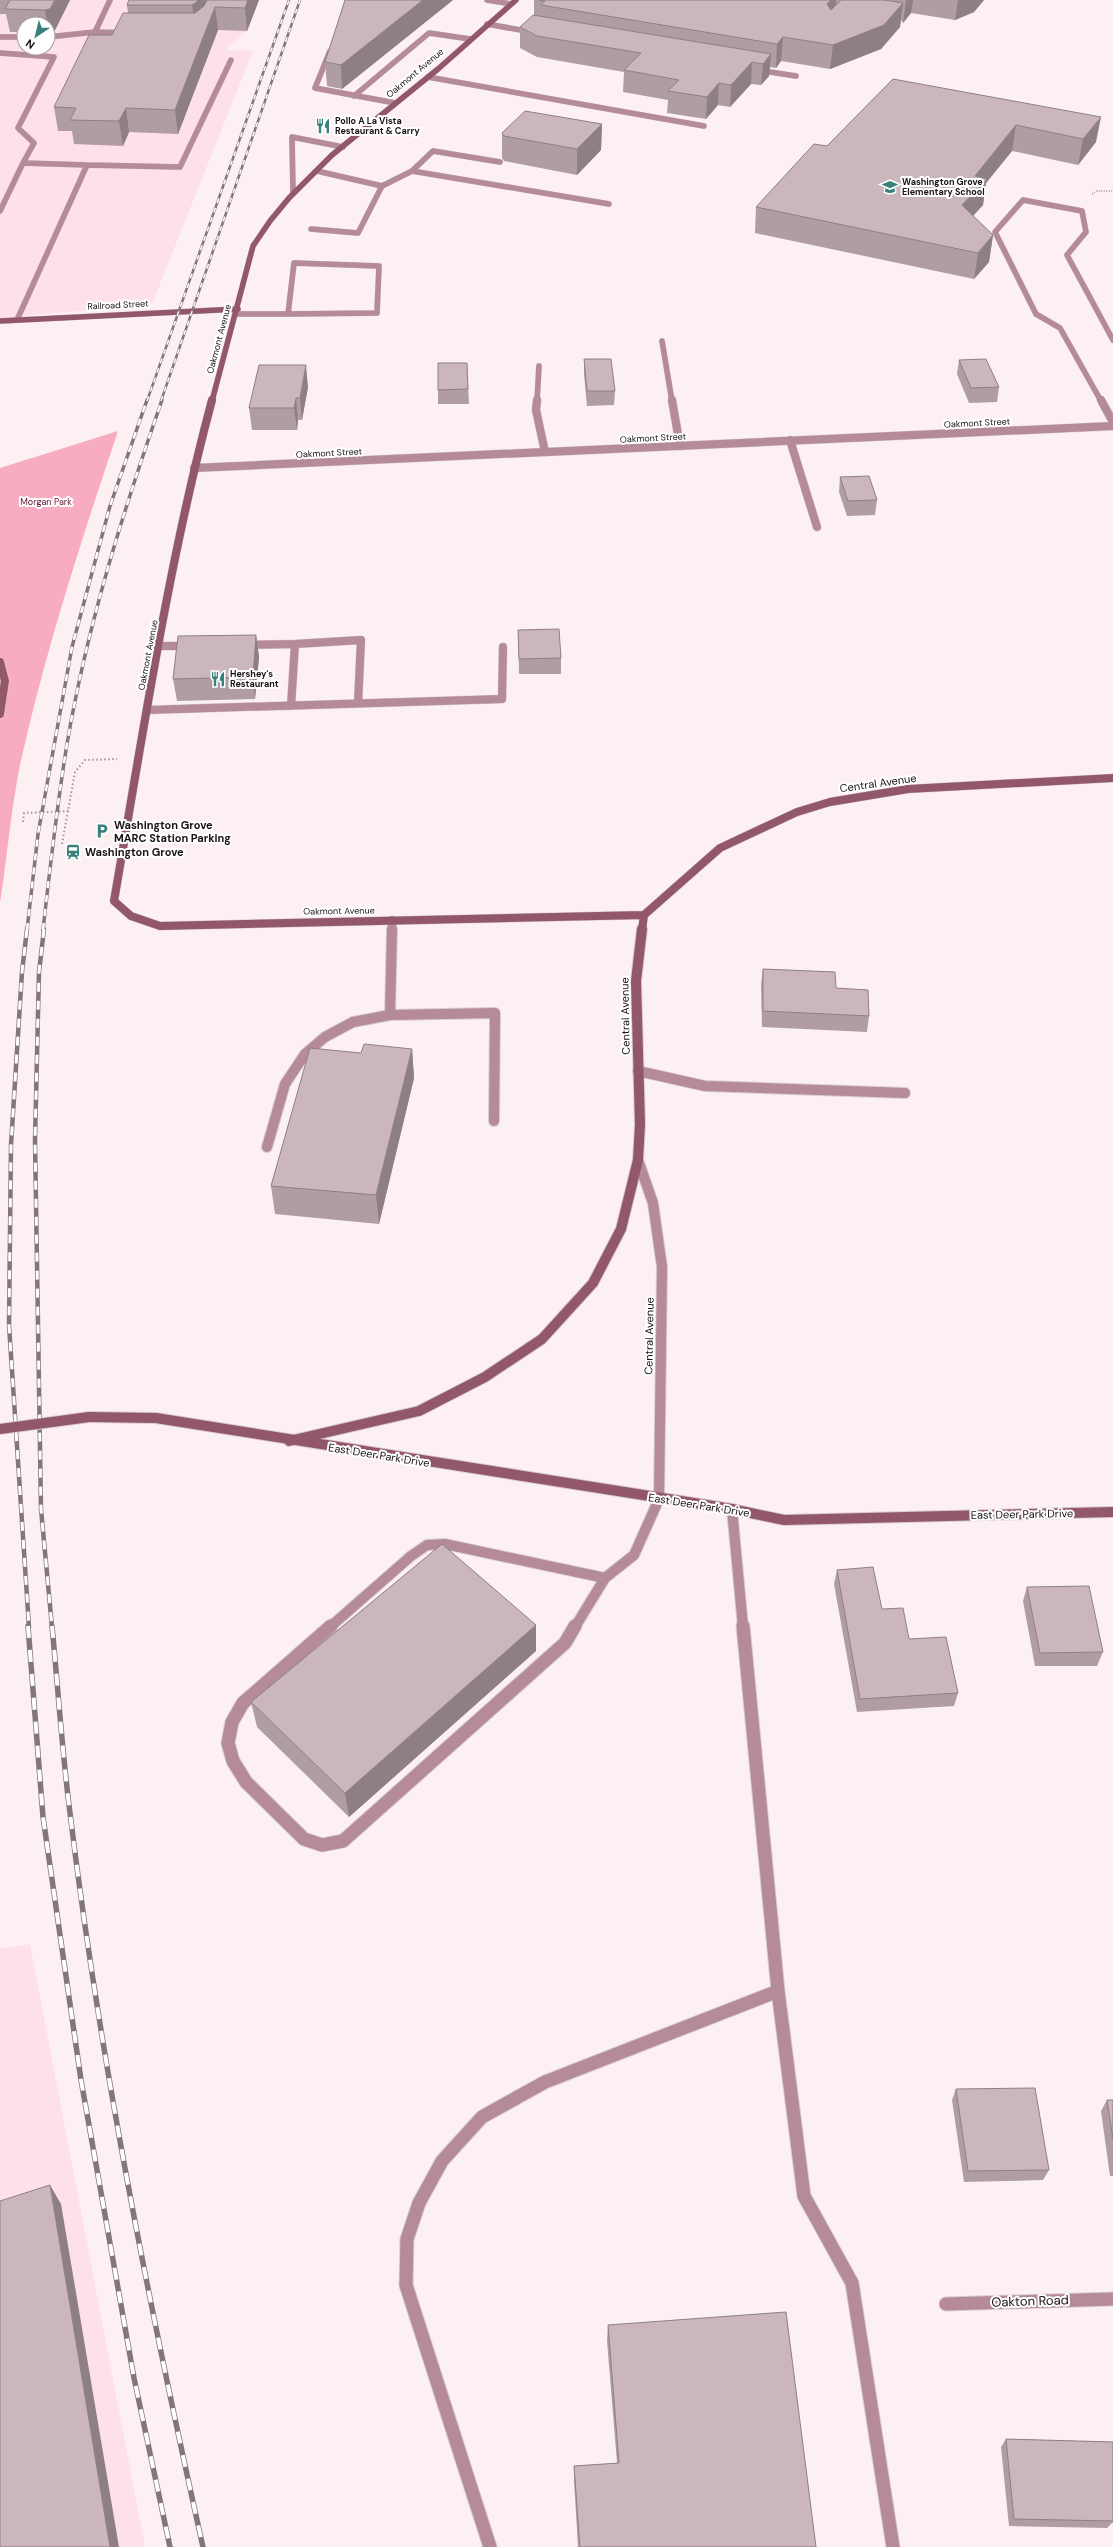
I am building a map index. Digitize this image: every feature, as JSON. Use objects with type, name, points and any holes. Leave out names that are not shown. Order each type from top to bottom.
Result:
[{"type":"street","points":[[95,32],[110,0]]},
{"type":"street","points":[[487,0],[511,4]]},
{"type":"street","name":"Oakmont Avenue","points":[[516,0],[428,77],[343,147],[294,192],[264,227],[253,246],[237,312],[194,468],[147,710],[114,901],[131,916],[160,926],[644,915]]},
{"type":"street","points":[[487,24],[541,34]]},
{"type":"street","points":[[56,36],[95,32],[133,33]]},
{"type":"street","points":[[354,96],[429,33],[470,40]]},
{"type":"street","points":[[0,37],[16,37]]},
{"type":"street","points":[[333,45],[315,88],[395,104]]},
{"type":"street","points":[[0,53],[54,57],[18,128],[34,143],[22,163],[0,211]]},
{"type":"street","points":[[22,163],[180,167],[230,60]]},
{"type":"street","points":[[750,68],[796,76]]},
{"type":"street","points":[[428,77],[704,126]]},
{"type":"street","points":[[294,192],[292,137],[343,147]]},
{"type":"street","points":[[311,229],[358,232],[382,186],[412,171],[433,151],[500,162]]},
{"type":"street","points":[[17,320],[87,165]]},
{"type":"street","points":[[317,171],[382,186]]},
{"type":"street","points":[[412,171],[610,204]]},
{"type":"street","points":[[1113,340],[1067,255],[1086,232],[1082,211],[1023,200],[995,232],[1036,314],[1060,328],[1113,422]]},
{"type":"street","points":[[237,312],[288,314],[377,313],[379,266],[294,263],[288,314]]},
{"type":"street","name":"Railroad Street","points":[[0,321],[237,312]]},
{"type":"street","points":[[662,341],[680,446]]},
{"type":"street","points":[[539,366],[536,410],[545,452]]},
{"type":"street","name":"Oakmont Street","points":[[194,468],[1113,426]]},
{"type":"street","points":[[790,440],[817,527]]},
{"type":"street","points":[[232,645],[295,644],[361,640],[358,703]]},
{"type":"street","points":[[290,706],[295,644]]},
{"type":"street","points":[[160,646],[200,645]]},
{"type":"street","points":[[147,710],[502,699],[503,647]]},
{"type":"street","points":[[0,662],[5,681],[0,714]]},
{"type":"street","name":"Central Avenue","points":[[659,1499],[662,1267],[653,1203],[638,1160],[636,981],[644,915],[670,890],[720,848],[796,812],[830,802],[908,789],[1113,778]]},
{"type":"street","points":[[390,1015],[392,920]]},
{"type":"street","points":[[267,1147],[285,1084],[305,1054],[325,1036],[353,1022],[390,1015],[495,1013],[494,1121]]},
{"type":"street","points":[[638,1071],[705,1086],[905,1093]]},
{"type":"street","name":"East Deer Park Drive","points":[[289,1441],[419,1411],[485,1377],[542,1339],[593,1283],[621,1229],[638,1160]]},
{"type":"street","name":"East Deer Park Drive","points":[[0,1429],[89,1417],[156,1418],[289,1441],[732,1509],[784,1520],[1113,1512]]},
{"type":"street","points":[[605,1578],[444,1544],[426,1545],[411,1556],[243,1703],[232,1722],[228,1743],[233,1760],[246,1782],[304,1839],[322,1845],[344,1841],[565,1643],[605,1578],[634,1555],[659,1499]]},
{"type":"street","points":[[732,1509],[778,1991],[804,2196],[852,2283],[893,2547]]},
{"type":"street","points":[[490,2547],[406,2285],[407,2240],[419,2203],[442,2162],[482,2117],[545,2082],[778,1991]]},
{"type":"street","name":"Oakton Road","points":[[946,2304],[1113,2299]]},
{"type":"path","points":[[62,844],[69,811],[74,772],[85,760],[118,758]]},
{"type":"path","points":[[23,822],[24,813],[69,811]]},
{"type":"shaded area","points":[[0,0],[259,0],[248,30],[227,48],[227,50],[253,51],[152,304],[0,318]]},
{"type":"shaded area","points":[[30,1944],[145,2547],[0,2547],[0,1949]]},
{"type":"green space","name":"Morgan Park","points":[[118,431],[64,597],[30,723],[17,782],[0,903],[0,468]]},
{"type":"building","points":[[10,0],[55,0],[50,9],[45,10],[5,9]]},
{"type":"building","points":[[129,0],[198,0],[192,5],[127,5]]},
{"type":"building","points":[[207,0],[248,0],[245,8],[215,7],[175,110],[126,108],[119,121],[70,120],[76,108],[54,107],[89,35],[112,35],[123,13],[195,13],[204,6]]},
{"type":"building","points":[[345,0],[423,0],[341,65],[325,62]]},
{"type":"building","points":[[539,0],[831,0],[827,4],[831,10],[841,0],[884,0],[903,3],[884,25],[833,45],[783,37],[777,44],[541,5],[545,1]]},
{"type":"building","points":[[533,15],[771,54],[763,64],[752,62],[731,85],[719,83],[707,97],[668,91],[679,80],[624,70],[641,53],[537,36],[520,27]]},
{"type":"building","name":"Washington Grove Elementary School","points":[[893,79],[1101,117],[1083,139],[1016,125],[975,176],[987,179],[962,205],[993,235],[978,253],[756,207],[814,144],[827,146]]},
{"type":"building","points":[[525,111],[602,124],[577,149],[504,136],[502,133]]},
{"type":"building","points":[[584,359],[611,359],[615,391],[587,391]]},
{"type":"building","points":[[986,359],[999,387],[971,388],[959,360]]},
{"type":"building","points":[[438,363],[467,363],[468,389],[438,390]]},
{"type":"building","points":[[259,365],[306,365],[300,398],[296,398],[294,408],[249,408]]},
{"type":"building","points":[[869,476],[877,500],[848,501],[840,477]]},
{"type":"building","points":[[559,629],[561,658],[519,659],[518,630]]},
{"type":"building","points":[[256,635],[253,677],[173,679],[178,636]]},
{"type":"building","points":[[763,969],[835,972],[836,988],[868,990],[869,1016],[763,1011]]},
{"type":"building","points":[[364,1044],[412,1049],[376,1195],[271,1186],[310,1048],[361,1053]]},
{"type":"building","points":[[442,1544],[536,1625],[345,1793],[251,1702]]},
{"type":"building","points":[[873,1567],[882,1609],[903,1608],[909,1639],[946,1637],[958,1693],[860,1699],[837,1570]]},
{"type":"building","points":[[1089,1586],[1103,1652],[1040,1653],[1027,1587]]},
{"type":"building","points":[[1035,2088],[1049,2170],[968,2171],[956,2089]]},
{"type":"building","points":[[1107,2100],[1113,2100],[1113,2139]]},
{"type":"building","points":[[50,2185],[110,2547],[0,2547],[0,2201]]},
{"type":"building","points":[[786,2312],[816,2547],[580,2547],[574,2466],[619,2463],[608,2325]]},
{"type":"building","points":[[1006,2439],[1113,2442],[1113,2521],[1014,2519]]},
{"type":"railway","points":[[147,401],[289,0]]},
{"type":"railway","points":[[161,401],[300,0]]},
{"type":"railway","points":[[27,930],[38,834],[72,647],[110,506],[147,400]]},
{"type":"railway","points":[[43,930],[63,767],[75,700],[107,570],[162,400]]},
{"type":"railway","points":[[27,929],[22,972],[11,1145],[9,1325],[29,1627]]},
{"type":"railway","points":[[44,929],[39,972],[35,1140],[41,1509],[52,1627]]},
{"type":"railway","points":[[28,1626],[43,1817],[81,2080],[134,2378],[170,2547]]},
{"type":"railway","points":[[52,1626],[67,1790],[82,1906],[111,2090],[145,2274],[203,2547]]},
{"type":"place","name":"Pollo A La Vista Restaurant & Carry","points":[[323,126]]},
{"type":"place","name":"Washington Grove Elementary School","points":[[890,187]]},
{"type":"place","name":"Hershey's Restaurant","points":[[218,679]]},
{"type":"place","name":"Washington Grove MARC Station Parking","points":[[102,831]]},
{"type":"place","name":"Washington Grove","points":[[73,852]]}]
